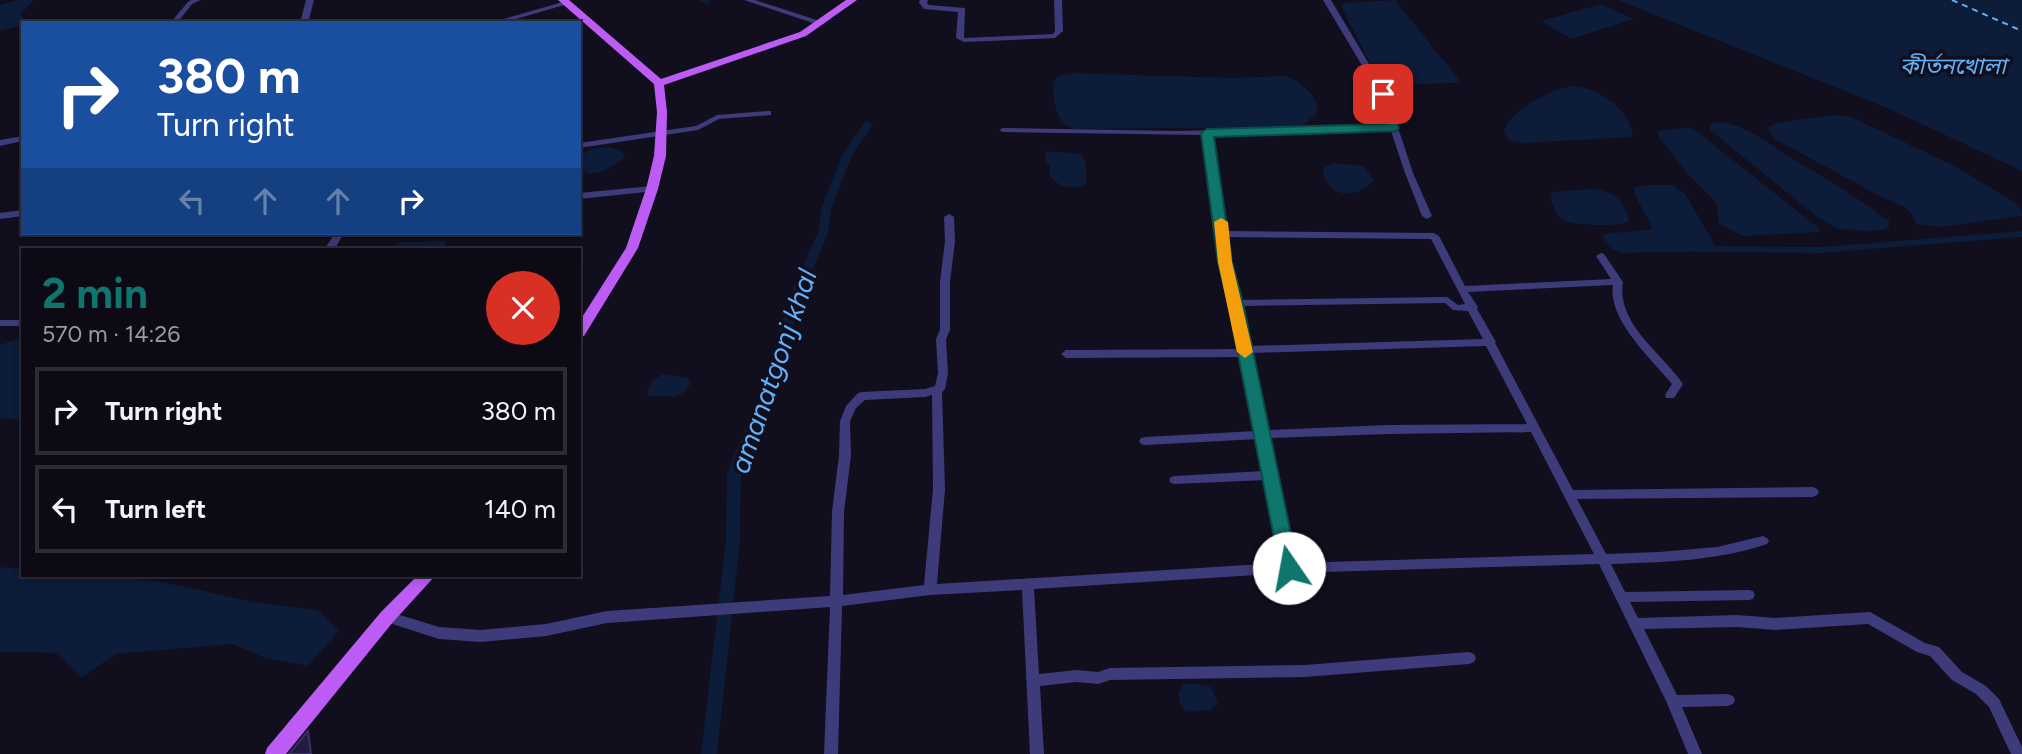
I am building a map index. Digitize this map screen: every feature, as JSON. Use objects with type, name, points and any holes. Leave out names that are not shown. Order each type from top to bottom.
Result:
[{"type":"main road","points":[[659,83],[803,34],[852,0]]},
{"type":"main road","points":[[565,2],[659,83],[662,112],[660,156],[632,248],[581,330]]},
{"type":"main road","points":[[274,754],[387,617],[426,577]]},
{"type":"street","points":[[175,21],[197,0]]},
{"type":"street","points":[[305,21],[310,0]]},
{"type":"street","points":[[748,0],[822,23]]},
{"type":"street","points":[[924,0],[923,3],[928,7],[962,10],[960,38],[973,40],[1055,36],[1059,31],[1058,0]]},
{"type":"street","points":[[1327,0],[1383,94],[1393,128],[1427,216]]},
{"type":"street","points":[[501,21],[565,2]]},
{"type":"street","points":[[581,146],[698,128],[717,117],[768,113]]},
{"type":"street","points":[[1003,130],[1207,133],[1393,128]]},
{"type":"street","points":[[1207,133],[1221,234],[1289,568]]},
{"type":"street","points":[[0,143],[21,138]]},
{"type":"street","points":[[581,196],[652,189]]},
{"type":"street","points":[[0,216],[21,214]]},
{"type":"street","points":[[930,590],[939,489],[937,391],[940,389],[943,373],[941,339],[945,330],[949,217]]},
{"type":"street","points":[[1221,234],[1434,236],[1602,558],[1673,701],[1695,754]]},
{"type":"street","points":[[1601,256],[1618,282],[1616,294],[1620,310],[1632,330],[1678,384],[1670,395]]},
{"type":"street","points":[[1463,289],[1618,282]]},
{"type":"street","points":[[1236,303],[1447,300],[1456,308],[1473,307]]},
{"type":"street","points":[[0,323],[21,323]]},
{"type":"street","points":[[1066,354],[1245,352],[1491,342]]},
{"type":"street","points":[[831,754],[838,512],[845,455],[845,421],[851,406],[862,396],[937,391]]},
{"type":"street","points":[[1146,441],[1261,433],[1535,428]]},
{"type":"street","points":[[1175,480],[1269,475]]},
{"type":"street","points":[[1570,495],[1813,492]]},
{"type":"street","points":[[387,617],[439,633],[481,636],[546,630],[607,617],[837,601],[930,590],[1289,568],[1532,562],[1717,552],[1763,541]]},
{"type":"street","points":[[1028,584],[1037,754]]},
{"type":"street","points":[[1621,597],[1749,595]]},
{"type":"street","points":[[1635,624],[1737,621],[1775,624],[1870,618],[1922,648],[1934,651],[1957,676],[1981,690],[1994,703],[2018,754]]},
{"type":"street","points":[[1034,681],[1077,676],[1098,678],[1123,673],[1305,671],[1469,658]]},
{"type":"street","points":[[1673,701],[1728,700]]},
{"type":"water","points":[[17,0],[34,0],[20,15],[25,18],[21,25],[0,31],[0,5]]},
{"type":"water","points":[[1395,0],[1460,81],[1458,83],[1384,85],[1379,81],[1341,6],[1343,3]]},
{"type":"water","name":"কীর্তনখোলা","points":[[1618,0],[2022,0],[2022,171],[1894,111]]},
{"type":"water","points":[[1601,4],[1634,19],[1571,39],[1541,21]]},
{"type":"water","points":[[1072,73],[1235,78],[1284,76],[1297,81],[1310,92],[1318,105],[1316,114],[1303,125],[1285,127],[1074,129],[1062,122],[1059,116],[1053,83],[1059,76]]},
{"type":"water","points":[[1571,86],[1594,91],[1615,105],[1627,119],[1633,133],[1631,137],[1524,143],[1509,141],[1504,131],[1514,116],[1542,96]]},
{"type":"water","points":[[1834,115],[1851,117],[1957,167],[2020,206],[2022,216],[1940,227],[1916,224],[1904,207],[1775,139],[1766,128],[1776,123]]},
{"type":"water","points":[[1716,122],[1737,126],[1756,135],[1866,204],[1889,221],[1889,227],[1865,231],[1839,229],[1817,217],[1710,130],[1710,125]]},
{"type":"water","points":[[1688,127],[1819,228],[1819,232],[1742,236],[1719,224],[1716,202],[1685,171],[1658,136],[1658,131]]},
{"type":"water","points":[[609,147],[622,151],[626,156],[613,166],[588,174],[581,169],[581,154],[595,148]]},
{"type":"water","points":[[1046,151],[1081,154],[1086,163],[1086,185],[1070,187],[1056,182],[1049,174],[1050,167],[1045,160]]},
{"type":"water","points":[[1334,163],[1363,166],[1374,180],[1360,191],[1335,191],[1325,178],[1323,168]]},
{"type":"water","points":[[1673,185],[1686,195],[1718,251],[1623,253],[1612,249],[1603,240],[1604,234],[1652,229],[1634,188]]},
{"type":"water","points":[[1589,189],[1615,196],[1626,211],[1628,222],[1615,225],[1571,223],[1557,212],[1550,196],[1554,192]]},
{"type":"water","points":[[446,241],[444,248],[390,248],[401,242]]},
{"type":"water","points":[[21,338],[21,420],[0,418],[0,345]]},
{"type":"water","points":[[663,374],[688,378],[691,383],[678,395],[650,396],[647,392],[653,380]]},
{"type":"water","points":[[0,567],[21,569],[21,577],[112,577],[160,581],[252,602],[318,610],[339,631],[308,666],[265,658],[233,644],[116,654],[82,677],[56,653],[0,652]]},
{"type":"water","points":[[1193,683],[1211,687],[1218,703],[1209,710],[1186,712],[1178,693],[1183,685]]},
{"type":"building","points":[[308,731],[311,754],[289,754]]},
{"type":"waterway","name":"amanatgonj khal","points":[[709,754],[733,540],[734,473],[762,403],[802,280],[823,233],[826,210],[836,183],[848,153],[868,124]]},
{"type":"waterway","points":[[1700,249],[1822,250],[2022,234]]},
{"type":"ferry route","points":[[1952,0],[2022,31]]},
{"type":"slow traffic","points":[[1221,222],[1225,262],[1245,352]]},
{"type":"route","points":[[1289,568],[1236,303],[1225,262],[1207,133],[1393,128],[1383,94]]}]
